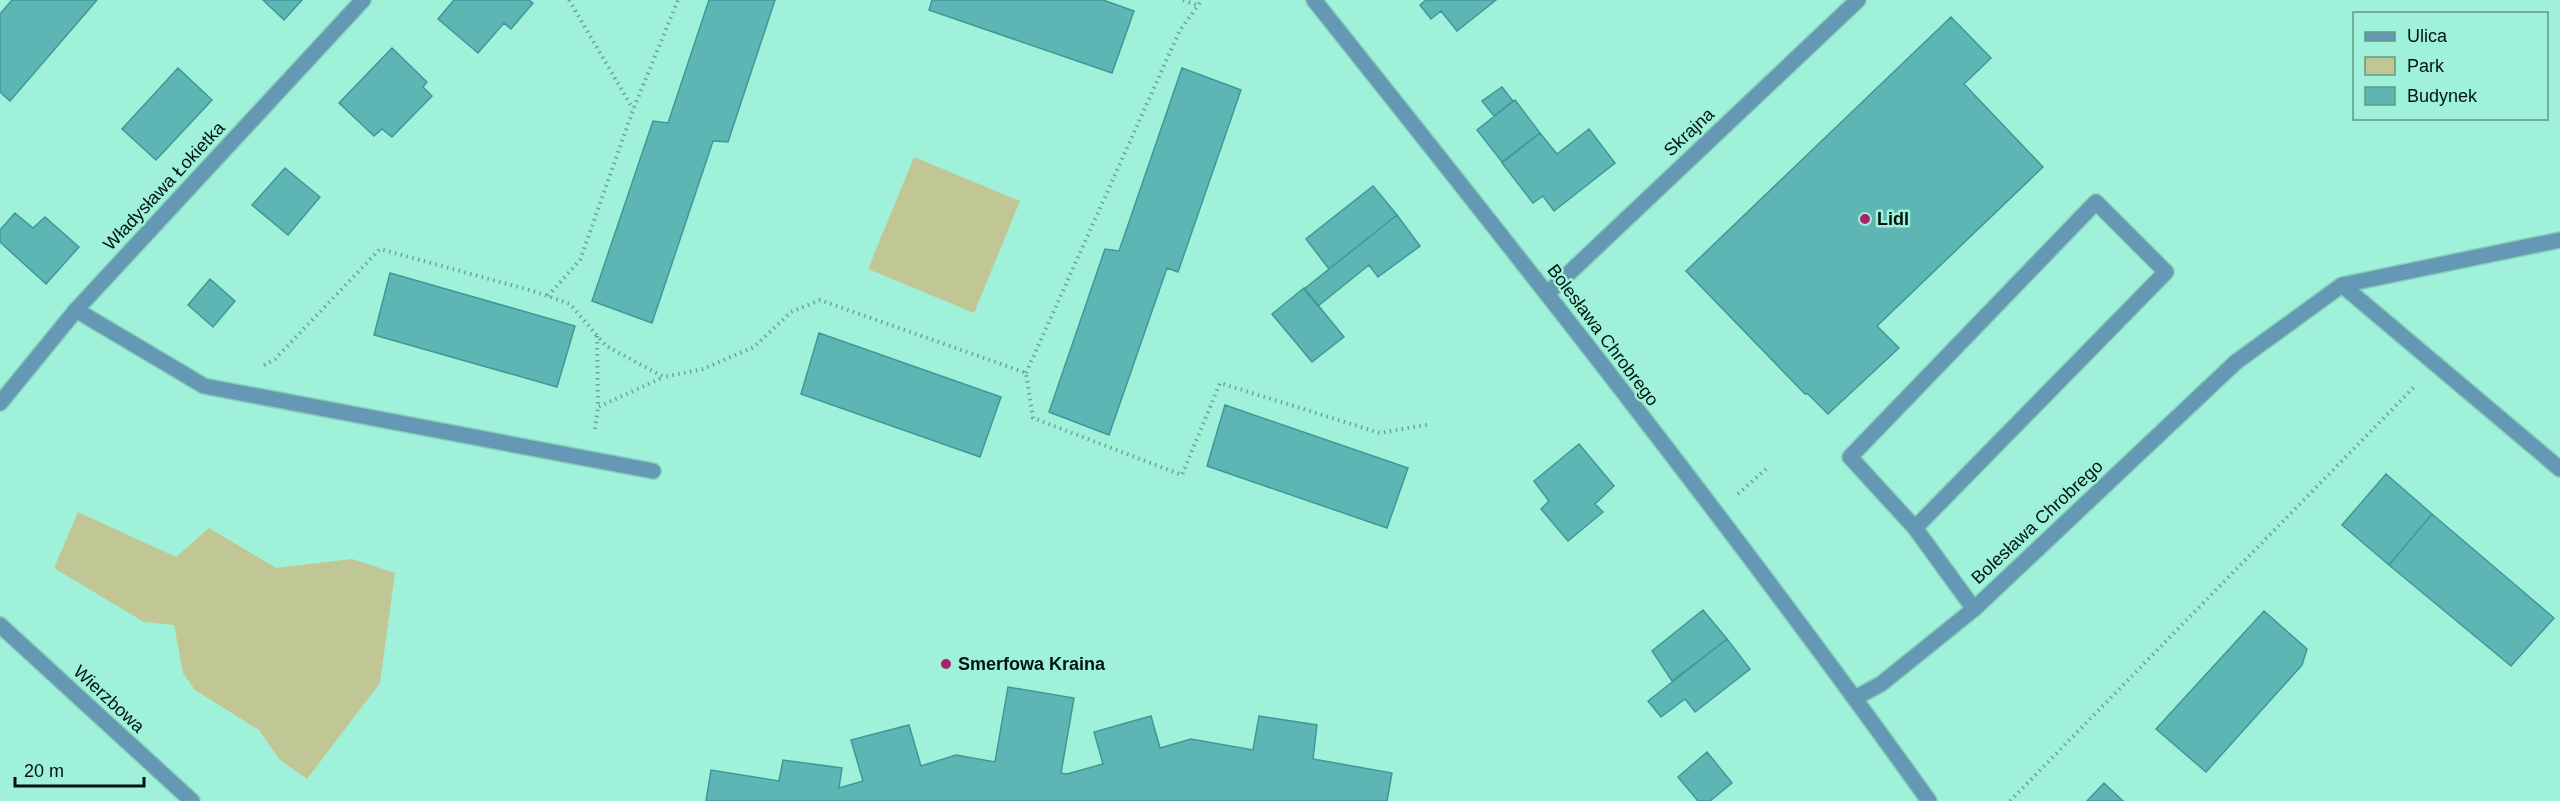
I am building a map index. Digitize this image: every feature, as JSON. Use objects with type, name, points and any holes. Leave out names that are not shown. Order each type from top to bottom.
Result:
[{"type":"street","name":"Władysława Łokietka","points":[[0,403],[76,310],[363,0]]},
{"type":"street","name":"Bolesława Chrobrego","points":[[1314,0],[1548,293],[1855,698],[1929,801]]},
{"type":"street","name":"Skrajna","points":[[1548,293],[1858,0]]},
{"type":"street","points":[[1915,528],[2166,272],[2096,202],[1850,457],[1915,528],[1974,609]]},
{"type":"street","points":[[2342,285],[2560,240]]},
{"type":"street","points":[[2342,285],[2560,469]]},
{"type":"street","name":"Bolesława Chrobrego","points":[[1855,698],[1881,684],[1974,609],[2236,362],[2342,285]]},
{"type":"street","points":[[76,310],[204,387],[653,471]]},
{"type":"street","name":"Wierzbowa","points":[[0,625],[192,801]]},
{"type":"path","points":[[569,0],[633,110]]},
{"type":"path","points":[[548,296],[580,260],[633,110],[678,0]]},
{"type":"path","points":[[1183,0],[1197,5]]},
{"type":"path","points":[[1202,0],[1180,30],[1161,69],[1026,373],[1033,418],[1182,475],[1220,383],[1380,433],[1431,424]]},
{"type":"path","points":[[222,390],[275,359],[380,249],[570,304],[606,346],[664,377]]},
{"type":"path","points":[[597,336],[598,406],[664,377],[703,369],[754,347],[791,312],[820,300],[1026,373]]},
{"type":"path","points":[[2010,801],[2436,365]]},
{"type":"path","points":[[1737,495],[1767,468]]},
{"type":"green space","points":[[914,157],[1020,201],[974,313],[868,269]]},
{"type":"green space","points":[[78,512],[176,557],[209,528],[276,568],[352,559],[395,573],[380,683],[307,779],[279,759],[259,730],[195,690],[183,673],[174,625],[144,622],[54,568]]},
{"type":"building","points":[[12,0],[97,0],[10,101],[0,92],[0,14]]},
{"type":"building","points":[[263,0],[302,0],[284,20]]},
{"type":"building","points":[[454,0],[529,0],[533,3],[511,29],[504,23],[478,53],[438,19]]},
{"type":"building","points":[[709,0],[775,0],[728,142],[713,141],[652,323],[592,301],[653,121],[668,123]]},
{"type":"building","points":[[932,0],[1103,0],[1134,11],[1112,73],[929,10]]},
{"type":"building","points":[[1426,0],[1496,0],[1457,31],[1441,11],[1431,19],[1420,5]]},
{"type":"building","name":"Lidl","points":[[1951,17],[1991,58],[1964,84],[2043,167],[1877,326],[1899,348],[1828,414],[1808,394],[1805,394],[1686,271]]},
{"type":"building","points":[[392,48],[427,82],[423,87],[432,96],[392,137],[382,129],[374,136],[339,103]]},
{"type":"building","points":[[178,68],[212,100],[156,160],[122,129]]},
{"type":"building","points":[[1182,68],[1241,90],[1178,272],[1167,268],[1109,435],[1049,412],[1105,249],[1119,251]]},
{"type":"building","points":[[1502,87],[1513,101],[1494,116],[1482,101]]},
{"type":"building","points":[[1515,100],[1540,133],[1502,162],[1477,130]]},
{"type":"building","points":[[1589,129],[1615,163],[1554,211],[1543,196],[1533,203],[1502,163],[1540,133],[1557,154]]},
{"type":"building","points":[[285,168],[320,197],[288,235],[252,205]]},
{"type":"building","points":[[1373,186],[1397,215],[1329,269],[1306,239]]},
{"type":"building","points":[[15,213],[33,228],[45,217],[79,247],[46,284],[0,242],[0,230]]},
{"type":"building","points":[[1397,215],[1420,246],[1378,277],[1369,265],[1318,306],[1304,289]]},
{"type":"building","points":[[390,273],[575,326],[557,387],[374,335]]},
{"type":"building","points":[[210,279],[235,301],[213,327],[188,305]]},
{"type":"building","points":[[1304,288],[1344,337],[1312,362],[1272,314]]},
{"type":"building","points":[[819,333],[1001,397],[980,457],[801,394]]},
{"type":"building","points":[[1225,405],[1408,468],[1387,528],[1207,466]]},
{"type":"building","points":[[1579,444],[1614,486],[1595,504],[1603,512],[1568,541],[1541,509],[1549,501],[1534,481]]},
{"type":"building","points":[[2386,474],[2432,514],[2389,565],[2342,525]]},
{"type":"building","points":[[2432,514],[2554,618],[2511,666],[2389,565]]},
{"type":"building","points":[[1703,610],[1727,639],[1672,681],[1652,651]]},
{"type":"building","points":[[2264,611],[2307,649],[2302,665],[2206,772],[2156,729]]},
{"type":"building","points":[[1727,639],[1750,669],[1695,712],[1685,699],[1661,717],[1648,701]]},
{"type":"building","points":[[1008,687],[1074,698],[1061,773],[1067,774],[1103,764],[1094,732],[1151,716],[1160,748],[1191,739],[1253,750],[1259,716],[1317,725],[1313,759],[1392,773],[1387,801],[706,801],[711,770],[779,781],[783,760],[842,768],[839,788],[863,781],[851,740],[909,725],[921,766],[956,755],[995,762]]},
{"type":"building","points":[[1707,752],[1732,783],[1710,801],[1698,801],[1678,777]]},
{"type":"building","points":[[2104,783],[2123,801],[2087,801]]},
{"type":"place","name":"Lidl","points":[[1865,219]]},
{"type":"place","name":"Smerfowa Kraina","points":[[946,664]]}]
